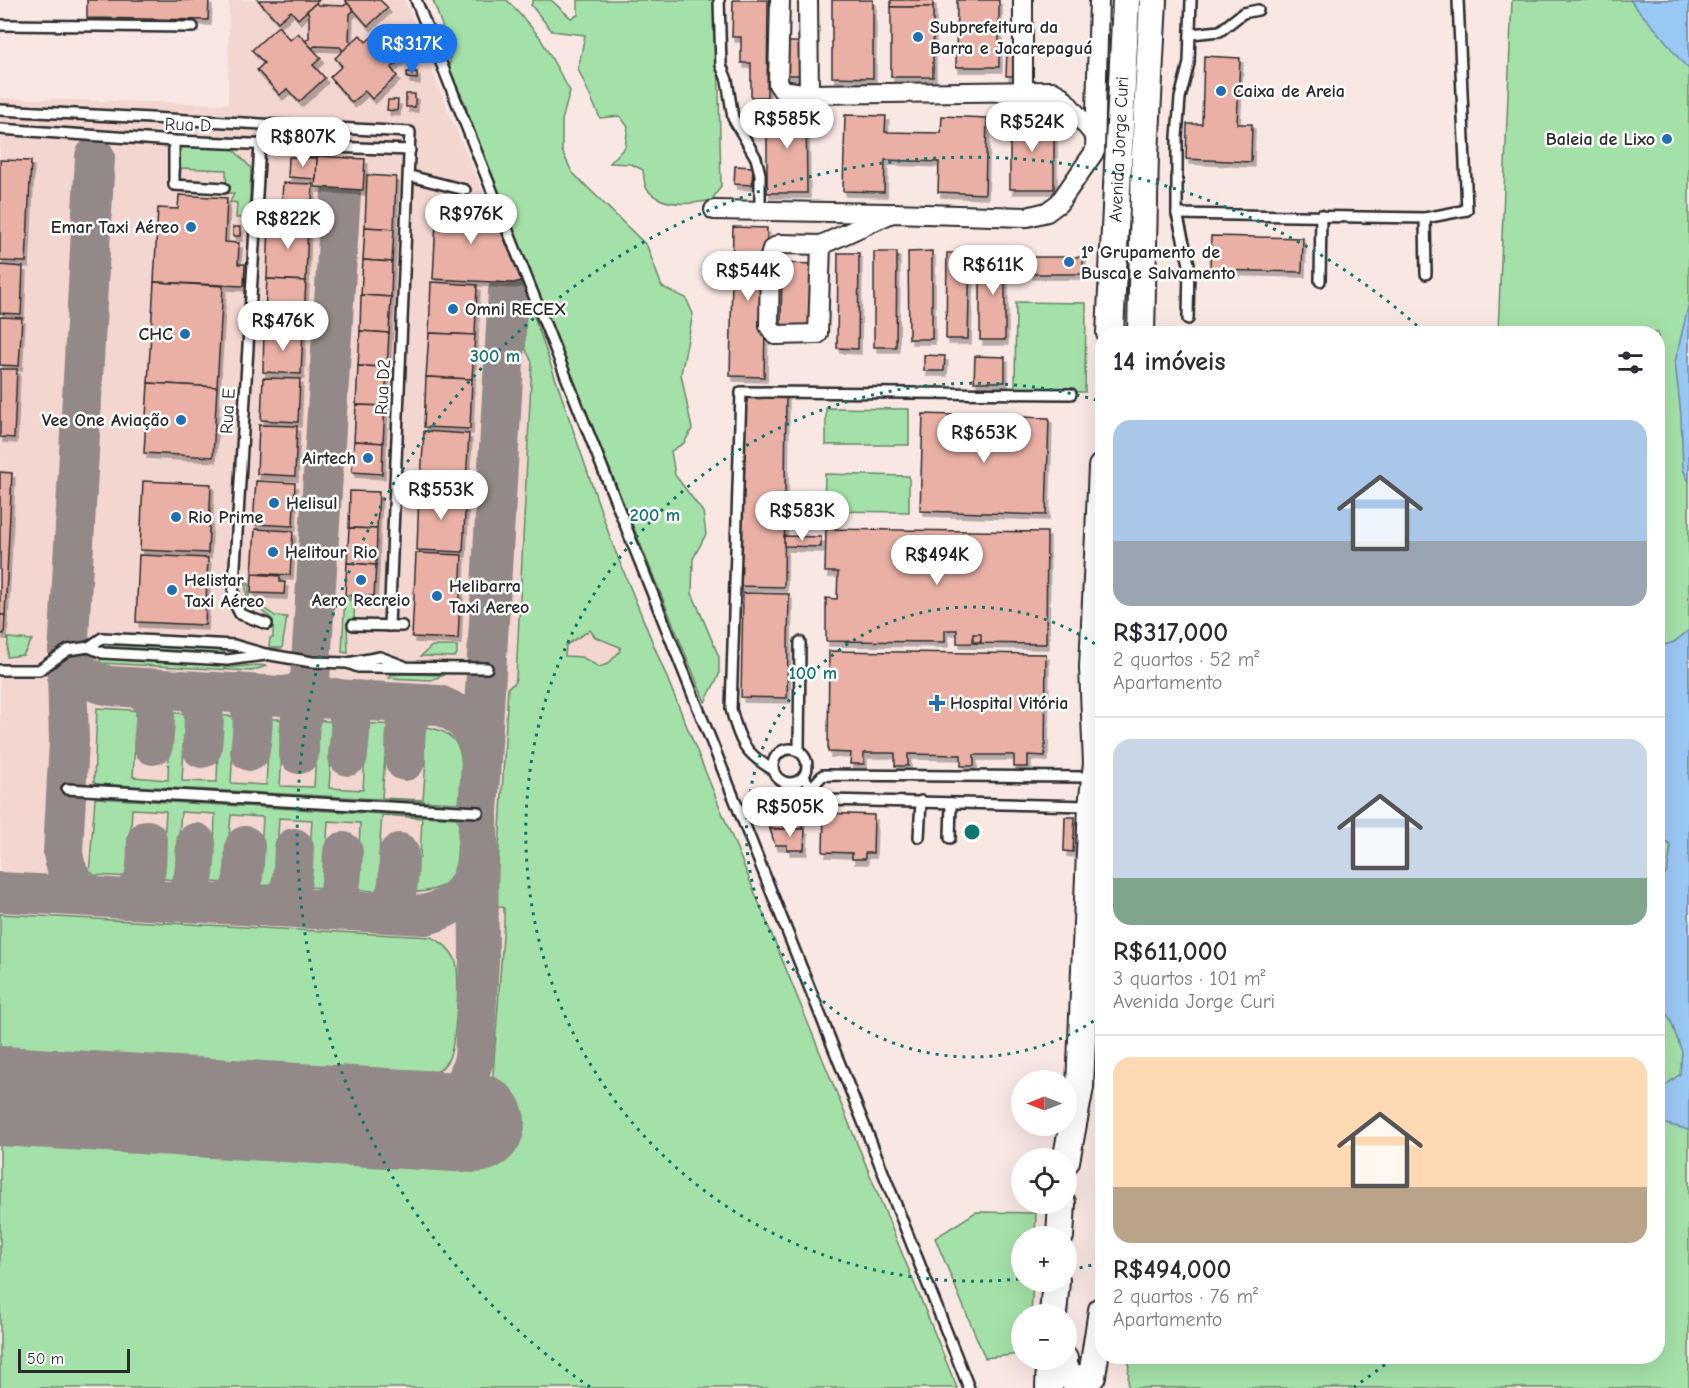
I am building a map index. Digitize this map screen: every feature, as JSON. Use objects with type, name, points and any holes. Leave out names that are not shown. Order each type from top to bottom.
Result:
[{"type":"street","points":[[780,0],[778,84],[782,90],[809,94],[1052,91],[1061,96],[1102,146],[1145,155]]},
{"type":"street","points":[[808,0],[809,94]]},
{"type":"street","points":[[1023,0],[1023,91]]},
{"type":"street","points":[[714,210],[1027,217],[1047,212],[1059,203],[1102,146],[1099,0]]},
{"type":"street","name":"Avenida Jorge Curi","points":[[1110,326],[1102,146],[1126,0]]},
{"type":"street","name":"Avenida Jorge Curi","points":[[1141,326],[1145,155],[1154,0]]},
{"type":"street","points":[[820,245],[818,334],[775,335],[769,326],[772,249],[780,244],[820,245],[892,213]]},
{"type":"street","points":[[1095,623],[1093,668],[1095,708]]},
{"type":"street","points":[[1068,1148],[1080,1087],[1092,806],[1095,787]]},
{"type":"street","points":[[1066,1370],[1073,1380],[1092,1376],[1095,1356]]},
{"type":"street","points":[[1108,1388],[1109,1364]]},
{"type":"street","points":[[1049,1388],[1050,1370]]},
{"type":"lane","points":[[416,0],[969,1388]]},
{"type":"lane","points":[[719,0],[721,65],[727,80],[734,118],[741,136],[756,158],[760,174],[760,211]]},
{"type":"lane","points":[[1188,319],[1189,264],[1177,214],[1177,121],[1189,63],[1191,0]]},
{"type":"lane","points":[[1177,214],[1425,218],[1467,210],[1458,0]]},
{"type":"lane","points":[[1191,33],[1220,31],[1243,13],[1258,10]]},
{"type":"lane","points":[[0,25],[193,27]]},
{"type":"lane","points":[[0,110],[410,132],[410,150]]},
{"type":"lane","name":"Rua D","points":[[0,129],[174,141],[410,150]]},
{"type":"lane","points":[[174,141],[174,185],[224,188]]},
{"type":"lane","name":"Rua E","points":[[260,144],[233,600],[240,614],[267,624]]},
{"type":"lane","name":"Rua D2","points":[[388,626],[410,150]]},
{"type":"lane","points":[[410,176],[465,190]]},
{"type":"lane","points":[[1320,281],[1321,215]]},
{"type":"lane","points":[[1425,218],[1426,274]]},
{"type":"lane","points":[[804,777],[788,784],[778,779],[772,769],[752,757],[738,736],[731,709],[741,392],[746,390],[1071,394]]},
{"type":"lane","points":[[353,625],[402,626]]},
{"type":"lane","points":[[89,647],[98,639],[234,645],[265,654],[312,662],[348,663],[358,667],[487,668]]},
{"type":"lane","points":[[800,642],[799,752],[807,766],[804,777],[811,788],[826,800],[1092,806]]},
{"type":"lane","points":[[0,670],[39,670],[68,650],[89,647],[102,653],[227,660],[265,654]]},
{"type":"lane","points":[[772,769],[778,753],[788,749],[799,752]]},
{"type":"lane","points":[[811,788],[823,775],[1095,768]]},
{"type":"lane","points":[[67,789],[478,812]]},
{"type":"lane","points":[[919,837],[921,801]]},
{"type":"lane","points":[[950,838],[951,803]]},
{"type":"shaded area","points":[[229,0],[405,0],[450,116],[522,281],[612,543],[669,679],[661,1117],[0,1275],[0,98],[228,104]]},
{"type":"green space","points":[[433,0],[507,0],[539,36],[570,91],[562,120],[562,151],[572,172],[647,246],[662,287],[686,298],[693,314],[681,374],[692,429],[684,443],[671,451],[675,475],[703,512],[706,534],[693,559],[692,593],[719,657],[719,675],[705,702],[469,125],[466,105],[450,73],[450,49]]},
{"type":"green space","points":[[533,0],[551,0],[571,18],[578,15],[578,0],[717,0],[721,186],[712,200],[678,203],[660,199],[647,189],[643,170],[631,164],[610,163],[625,147],[628,127],[620,116],[600,118],[578,69],[585,35],[552,31],[531,5]]},
{"type":"green space","points":[[1512,0],[1689,0],[1689,1388],[1128,1388],[1129,1364],[1665,1364],[1665,326],[1498,326]]},
{"type":"green space","points":[[180,146],[233,149],[251,168],[249,218],[236,218],[237,203],[230,202],[234,194],[227,192],[226,170],[181,168],[180,179],[177,179]]},
{"type":"green space","points":[[522,281],[612,543],[957,1388],[0,1388],[0,1137],[461,1163],[481,1158],[485,1089],[492,1088],[504,922],[504,908],[496,905],[496,902],[508,687],[514,684],[516,678],[532,362],[525,348],[525,320],[519,310],[515,294]],"holes":[[[590,630],[595,637],[620,647],[620,651],[608,664],[599,667],[582,657],[565,656],[566,645]]]},
{"type":"green space","points":[[1016,302],[1086,303],[1085,392],[1015,390]]},
{"type":"green space","points":[[826,408],[909,409],[909,445],[826,445]]},
{"type":"green space","points":[[825,474],[909,476],[909,512],[824,511]]},
{"type":"green space","points":[[245,575],[246,583],[249,584],[249,598],[275,616],[287,617],[282,648],[269,648],[270,638],[273,638],[273,620],[247,599]]},
{"type":"green space","points":[[345,595],[355,595],[354,620],[347,623],[348,653],[342,652]]},
{"type":"green space","points":[[8,638],[32,640],[23,655],[7,657]]},
{"type":"green space","points":[[101,644],[224,650],[224,655],[105,649]]},
{"type":"green space","points":[[432,646],[457,646],[457,654],[454,657],[421,656]]},
{"type":"green space","points":[[101,656],[224,663],[224,668],[266,666],[252,671],[100,663]]},
{"type":"green space","points":[[391,675],[444,675],[431,680],[389,678]]},
{"type":"green space","points":[[97,708],[148,711],[146,744],[135,743],[133,777],[168,780],[169,745],[160,744],[161,712],[196,714],[194,746],[184,746],[182,781],[217,782],[218,748],[209,747],[210,715],[245,717],[243,749],[233,749],[231,783],[266,785],[268,751],[257,750],[259,718],[294,720],[292,751],[282,751],[280,786],[314,787],[316,753],[307,752],[307,720],[343,722],[341,754],[331,754],[329,788],[363,790],[365,756],[355,755],[357,723],[399,725],[397,758],[385,757],[382,798],[423,800],[426,760],[414,759],[416,726],[433,728],[446,733],[459,749],[462,772],[460,801],[457,803],[96,784],[94,782]]},
{"type":"green space","points":[[95,798],[456,818],[459,821],[456,864],[447,882],[438,888],[406,892],[408,858],[420,858],[422,818],[382,815],[379,856],[390,857],[387,892],[347,889],[349,856],[359,855],[360,823],[328,821],[326,854],[335,855],[333,888],[298,887],[301,852],[310,852],[312,820],[279,818],[277,851],[286,852],[285,886],[249,885],[251,850],[261,850],[263,817],[231,815],[228,848],[237,849],[236,884],[201,881],[202,848],[214,848],[215,814],[181,812],[178,846],[189,847],[187,881],[152,878],[154,845],[164,845],[166,811],[132,809],[130,843],[140,844],[138,877],[89,875]]},
{"type":"green space","points":[[0,914],[431,937],[448,949],[457,967],[457,1010],[451,1052],[445,1065],[437,1071],[428,1076],[413,1079],[0,1056]]},
{"type":"green space","points":[[976,1212],[1036,1214],[1035,1226],[1011,1226],[1011,1292],[1032,1292],[1032,1304],[1011,1304],[1011,1355],[985,1358],[935,1238]]},
{"type":"water","points":[[1630,0],[1689,0],[1689,69],[1680,60]]},
{"type":"water","points":[[1689,303],[1689,482],[1683,469],[1681,415],[1675,362]]},
{"type":"water","points":[[1689,630],[1689,1130],[1665,1124],[1665,1086],[1680,1074],[1682,1052],[1665,1012],[1665,875],[1671,846],[1665,841],[1665,645],[1674,642]]},
{"type":"building","points":[[87,0],[209,0],[208,20],[87,18]]},
{"type":"building","points":[[258,0],[319,0],[298,19],[291,11],[278,22]]},
{"type":"building","points":[[345,0],[380,0],[388,8],[368,26]]},
{"type":"building","points":[[733,0],[768,0],[767,97],[751,97],[751,63],[741,63],[741,37],[732,37]]},
{"type":"building","points":[[832,0],[873,0],[873,78],[832,77]]},
{"type":"building","points":[[891,0],[933,0],[933,7],[891,7]]},
{"type":"building","points":[[957,0],[999,0],[999,67],[956,67]]},
{"type":"building","points":[[316,3],[344,6],[347,3],[354,10],[350,14],[349,40],[352,43],[343,51],[340,47],[315,46],[312,48],[305,41],[309,38],[307,11]]},
{"type":"building","points":[[891,7],[933,7],[933,77],[891,77]]},
{"type":"building","points":[[278,26],[290,40],[298,33],[321,58],[313,65],[325,78],[299,102],[287,89],[280,95],[257,70],[264,63],[252,50]]},
{"type":"building","points":[[380,30],[404,57],[391,68],[397,76],[372,99],[365,91],[352,103],[330,77],[342,66],[335,58],[360,35],[366,42]]},
{"type":"building","points":[[783,42],[806,42],[805,75],[783,75]]},
{"type":"building","points":[[1007,49],[1022,49],[1022,76],[1006,76]]},
{"type":"building","name":"Caixa de Areia","points":[[1204,56],[1240,58],[1237,124],[1252,124],[1251,162],[1186,159],[1187,124],[1202,124]]},
{"type":"building","points":[[407,72],[417,72],[417,79],[407,78]]},
{"type":"building","points":[[406,94],[415,94],[415,107],[406,107]]},
{"type":"building","points":[[388,100],[398,100],[397,111],[387,110]]},
{"type":"building","points":[[767,107],[806,107],[807,193],[767,193]]},
{"type":"building","points":[[845,115],[886,116],[885,132],[941,133],[942,116],[987,118],[985,194],[938,192],[939,162],[885,160],[884,192],[843,191]]},
{"type":"building","points":[[1010,117],[1054,117],[1054,189],[1010,189]]},
{"type":"building","points":[[317,156],[365,159],[363,190],[315,187]]},
{"type":"building","points":[[289,157],[317,158],[316,179],[288,177]]},
{"type":"building","points":[[0,160],[31,161],[26,262],[0,261]]},
{"type":"building","points":[[735,166],[753,167],[752,185],[734,184]]},
{"type":"building","points":[[367,175],[396,177],[394,229],[365,227]]},
{"type":"building","points":[[283,183],[313,184],[311,215],[281,214]]},
{"type":"building","name":"Emar Taxi Aéreo","points":[[179,195],[227,198],[225,242],[239,243],[238,264],[245,264],[244,286],[154,282],[158,208],[178,209]]},
{"type":"building","points":[[437,201],[489,203],[522,281],[513,283],[433,279]]},
{"type":"building","points":[[269,220],[308,221],[306,281],[267,279]]},
{"type":"building","points":[[233,227],[240,227],[240,236],[233,236]]},
{"type":"building","points":[[365,227],[394,229],[392,262],[363,260]]},
{"type":"building","points":[[733,227],[767,228],[764,377],[730,376]]},
{"type":"building","points":[[1211,236],[1303,238],[1302,272],[1210,270]]},
{"type":"building","points":[[932,251],[932,339],[909,339],[908,252]]},
{"type":"building","points":[[874,252],[897,252],[896,347],[874,347]]},
{"type":"building","points":[[838,253],[859,253],[858,349],[837,348]]},
{"type":"building","points":[[947,253],[970,253],[968,339],[946,339]]},
{"type":"building","points":[[980,253],[1005,253],[1005,340],[980,340]]},
{"type":"building","points":[[1030,257],[1083,257],[1083,274],[1030,274]]},
{"type":"building","points":[[363,260],[392,262],[391,297],[361,295]]},
{"type":"building","points":[[782,263],[813,264],[812,326],[781,325]]},
{"type":"building","points":[[0,265],[23,267],[21,314],[0,313]]},
{"type":"building","points":[[267,279],[306,281],[303,331],[264,330]]},
{"type":"building","name":"CHC","points":[[154,282],[223,286],[217,387],[148,383]]},
{"type":"building","name":"Omni RECEX","points":[[431,282],[477,285],[475,335],[429,333]]},
{"type":"building","points":[[361,295],[391,297],[389,333],[360,331]]},
{"type":"building","points":[[0,317],[22,318],[19,366],[0,365]]},
{"type":"building","points":[[264,330],[303,331],[301,374],[263,372]]},
{"type":"building","points":[[360,331],[389,333],[387,367],[358,366]]},
{"type":"building","points":[[429,333],[475,335],[472,379],[426,377]]},
{"type":"building","points":[[924,355],[945,356],[944,371],[924,371]]},
{"type":"building","points":[[975,356],[1005,357],[1005,382],[974,382]]},
{"type":"building","points":[[358,366],[387,367],[385,406],[356,405]]},
{"type":"building","points":[[0,369],[17,369],[14,438],[0,437]]},
{"type":"building","points":[[426,377],[472,379],[470,429],[424,427]]},
{"type":"building","points":[[263,378],[300,379],[298,422],[261,420]]},
{"type":"building","name":"Vee One Aviação","points":[[148,383],[217,387],[213,457],[144,453]]},
{"type":"building","points":[[743,393],[786,394],[784,587],[739,586]]},
{"type":"building","points":[[356,405],[385,406],[383,443],[354,441]]},
{"type":"building","points":[[923,414],[1049,418],[1046,515],[920,511]]},
{"type":"building","points":[[259,425],[297,426],[295,476],[257,474]]},
{"type":"building","points":[[424,431],[469,434],[466,481],[421,478]]},
{"type":"building","name":"Airtech","points":[[354,441],[383,443],[382,474],[352,472]]},
{"type":"building","points":[[0,472],[12,473],[5,615],[0,615]]},
{"type":"building","name":"Rio Prime","points":[[143,481],[211,484],[208,553],[140,550]]},
{"type":"building","name":"Helisul","points":[[256,481],[295,483],[293,526],[253,524]]},
{"type":"building","points":[[350,491],[379,492],[377,529],[349,528]]},
{"type":"building","points":[[419,491],[466,493],[463,552],[417,550]]},
{"type":"building","points":[[349,528],[377,529],[376,565],[347,563]]},
{"type":"building","name":"Helitour Rio","points":[[255,529],[293,531],[290,575],[252,573]]},
{"type":"building","points":[[826,529],[1047,532],[1046,644],[957,643],[957,630],[945,630],[945,642],[826,641],[826,598],[837,599],[838,572],[825,572]]},
{"type":"building","points":[[784,536],[821,537],[821,547],[784,546]]},
{"type":"building","name":"Helibarra Taxi Aereo","points":[[416,553],[462,555],[458,639],[412,637]]},
{"type":"building","name":"Helistar Taxi Aéreo","points":[[139,555],[208,558],[205,625],[136,622]]},
{"type":"building","name":"Aero Recreio","points":[[347,563],[376,565],[374,596],[345,595]]},
{"type":"building","points":[[252,574],[280,576],[280,582],[285,582],[284,594],[251,593]]},
{"type":"building","points":[[743,593],[789,594],[787,698],[741,697]]},
{"type":"building","points":[[0,615],[5,615],[4,634],[0,634]]},
{"type":"building","points":[[973,634],[981,634],[981,642],[973,642]]},
{"type":"building","name":"Hospital Vitória","points":[[829,651],[1046,654],[1045,756],[1028,755],[1028,767],[1014,767],[1014,755],[974,755],[974,766],[961,766],[961,755],[908,754],[908,766],[895,766],[895,753],[864,753],[864,764],[850,764],[851,753],[828,752]]},
{"type":"building","points":[[763,812],[802,812],[802,829],[770,829]]},
{"type":"building","points":[[824,813],[874,815],[873,853],[865,853],[865,859],[852,859],[852,853],[823,852]]},
{"type":"building","points":[[1065,817],[1075,817],[1073,852],[1064,851]]},
{"type":"building","points":[[770,829],[805,829],[804,850],[787,850],[787,845],[775,845]]},
{"type":"taxiway","points":[[95,157],[67,674],[69,741],[63,852],[72,880],[95,897]]},
{"type":"taxiway","points":[[285,696],[301,693],[310,679],[341,193]]},
{"type":"taxiway","points":[[422,1120],[445,1109],[455,1100],[466,1084],[474,1059],[479,960],[478,812],[508,292]]},
{"type":"taxiway","points":[[68,650],[78,670],[96,682],[110,686],[439,705],[456,714],[469,725],[480,748],[481,758]]},
{"type":"taxiway","points":[[140,688],[147,693],[154,706],[153,745]]},
{"type":"taxiway","points":[[189,691],[196,696],[203,708],[202,748]]},
{"type":"taxiway","points":[[238,693],[245,698],[252,711],[250,751]]},
{"type":"taxiway","points":[[299,754],[299,729],[302,714],[305,707],[318,697]]},
{"type":"taxiway","points":[[335,698],[342,703],[349,716],[348,756]]},
{"type":"taxiway","points":[[405,761],[405,736],[408,720],[411,713],[424,704]]},
{"type":"taxiway","points":[[124,899],[138,889],[145,875],[147,840]]},
{"type":"taxiway","points":[[173,902],[181,898],[191,885],[195,869],[196,843]]},
{"type":"taxiway","points":[[222,904],[236,895],[240,888],[244,872],[245,846]]},
{"type":"taxiway","points":[[271,907],[285,897],[289,890],[293,874],[294,848]]},
{"type":"taxiway","points":[[319,909],[328,905],[338,894],[342,878],[343,852]]},
{"type":"taxiway","points":[[376,912],[385,908],[395,896],[399,853]]},
{"type":"taxiway","points":[[0,892],[425,915],[444,908],[459,898],[469,883],[476,864]]},
{"type":"runway","points":[[0,1096],[475,1123]]},
{"type":"place","name":"Subprefeitura da Barra e Jacarepaguá","points":[[918,37]]},
{"type":"place","name":"Caixa de Areia","points":[[1221,91]]},
{"type":"place","name":"Baleia de Lixo","points":[[1667,139]]},
{"type":"place","name":"Emar Taxi Aéreo","points":[[191,227]]},
{"type":"place","name":"1º Grupamento de Busca e Salvamento","points":[[1069,262]]},
{"type":"place","name":"Omni RECEX","points":[[453,309]]},
{"type":"place","name":"CHC","points":[[185,334]]},
{"type":"place","name":"Vee One Aviação","points":[[181,420]]},
{"type":"place","name":"Airtech","points":[[368,458]]},
{"type":"place","name":"Helisul","points":[[274,503]]},
{"type":"place","name":"Rio Prime","points":[[176,517]]},
{"type":"place","name":"Helitour Rio","points":[[273,552]]},
{"type":"place","name":"Aero Recreio","points":[[361,580]]},
{"type":"place","name":"Helistar Taxi Aéreo","points":[[172,590]]},
{"type":"place","name":"Helibarra Taxi Aereo","points":[[437,596]]},
{"type":"place","name":"Hospital Vitória","points":[[937,703]]}]
